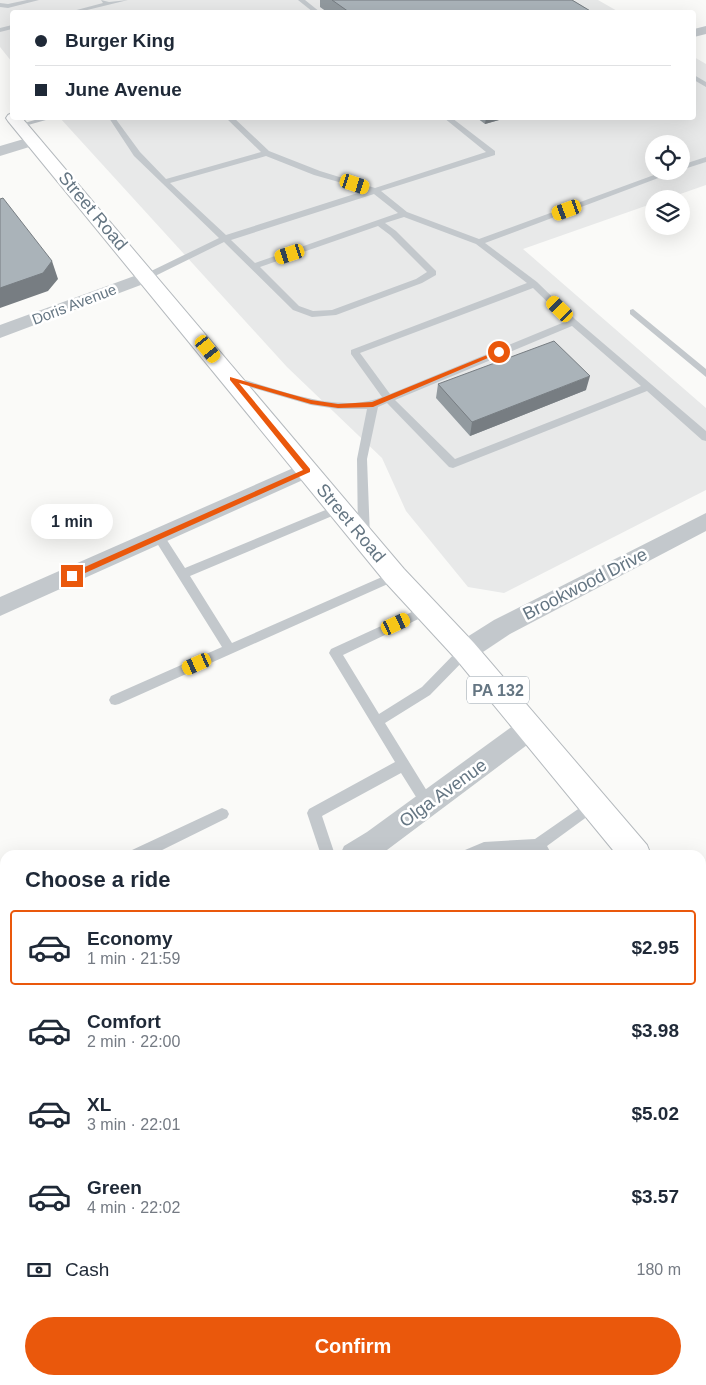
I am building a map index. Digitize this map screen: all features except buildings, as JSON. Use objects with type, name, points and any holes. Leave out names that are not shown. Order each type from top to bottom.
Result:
[{"type":"main road","name":"Street Road","points":[[17,121],[148,276],[395,576],[465,651],[632,850]]},
{"type":"street","points":[[0,151],[17,121]]},
{"type":"street","name":"Doris Avenue","points":[[0,332],[148,276]]},
{"type":"street","points":[[0,607],[307,470]]},
{"type":"street","name":"Brookwood Drive","points":[[465,651],[502,627],[706,521]]},
{"type":"street","name":"Olga Avenue","points":[[361,850],[428,804],[530,728]]},
{"type":"lane","points":[[0,5],[8,6],[36,0]]},
{"type":"lane","points":[[79,10],[106,2],[125,0]]},
{"type":"lane","points":[[301,0],[314,10]]},
{"type":"lane","points":[[113,120],[137,154],[164,182],[296,308],[312,314],[333,313],[419,281],[434,272],[381,224]]},
{"type":"lane","points":[[232,120],[266,153],[374,190],[404,214],[479,242],[534,284],[573,322],[706,437]]},
{"type":"lane","points":[[148,276],[224,239],[492,153],[451,120]]},
{"type":"lane","points":[[164,182],[266,153]]},
{"type":"lane","points":[[690,165],[706,160]]},
{"type":"lane","points":[[479,242],[648,180]]},
{"type":"lane","points":[[254,266],[381,224],[404,214]]},
{"type":"lane","points":[[534,284],[354,352],[388,398],[453,464],[649,387]]},
{"type":"lane","points":[[632,312],[706,374]]},
{"type":"lane","points":[[232,379],[311,402],[338,406],[373,405],[573,322]]},
{"type":"lane","points":[[364,536],[362,459],[373,405]]},
{"type":"lane","points":[[183,574],[340,508]]},
{"type":"lane","points":[[159,536],[230,649]]},
{"type":"lane","points":[[115,700],[395,576]]},
{"type":"lane","points":[[427,610],[335,653],[428,804]]},
{"type":"lane","points":[[377,722],[426,691],[465,651]]},
{"type":"lane","points":[[326,850],[314,813],[404,765]]},
{"type":"lane","points":[[482,850],[541,850],[594,804]]},
{"type":"lane","points":[[147,850],[222,814]]},
{"type":"shaded area","points":[[0,0],[598,0],[616,10],[10,10],[10,60],[0,47]]},
{"type":"shaded area","points":[[696,58],[706,64],[706,185],[690,191],[645,190],[645,206],[523,249],[706,408],[706,490],[504,593],[468,587],[406,511],[382,458],[287,367],[62,120],[696,120]]},
{"type":"route","points":[[72,576],[307,470],[232,379],[311,402],[338,406],[373,405],[499,352]]}]
